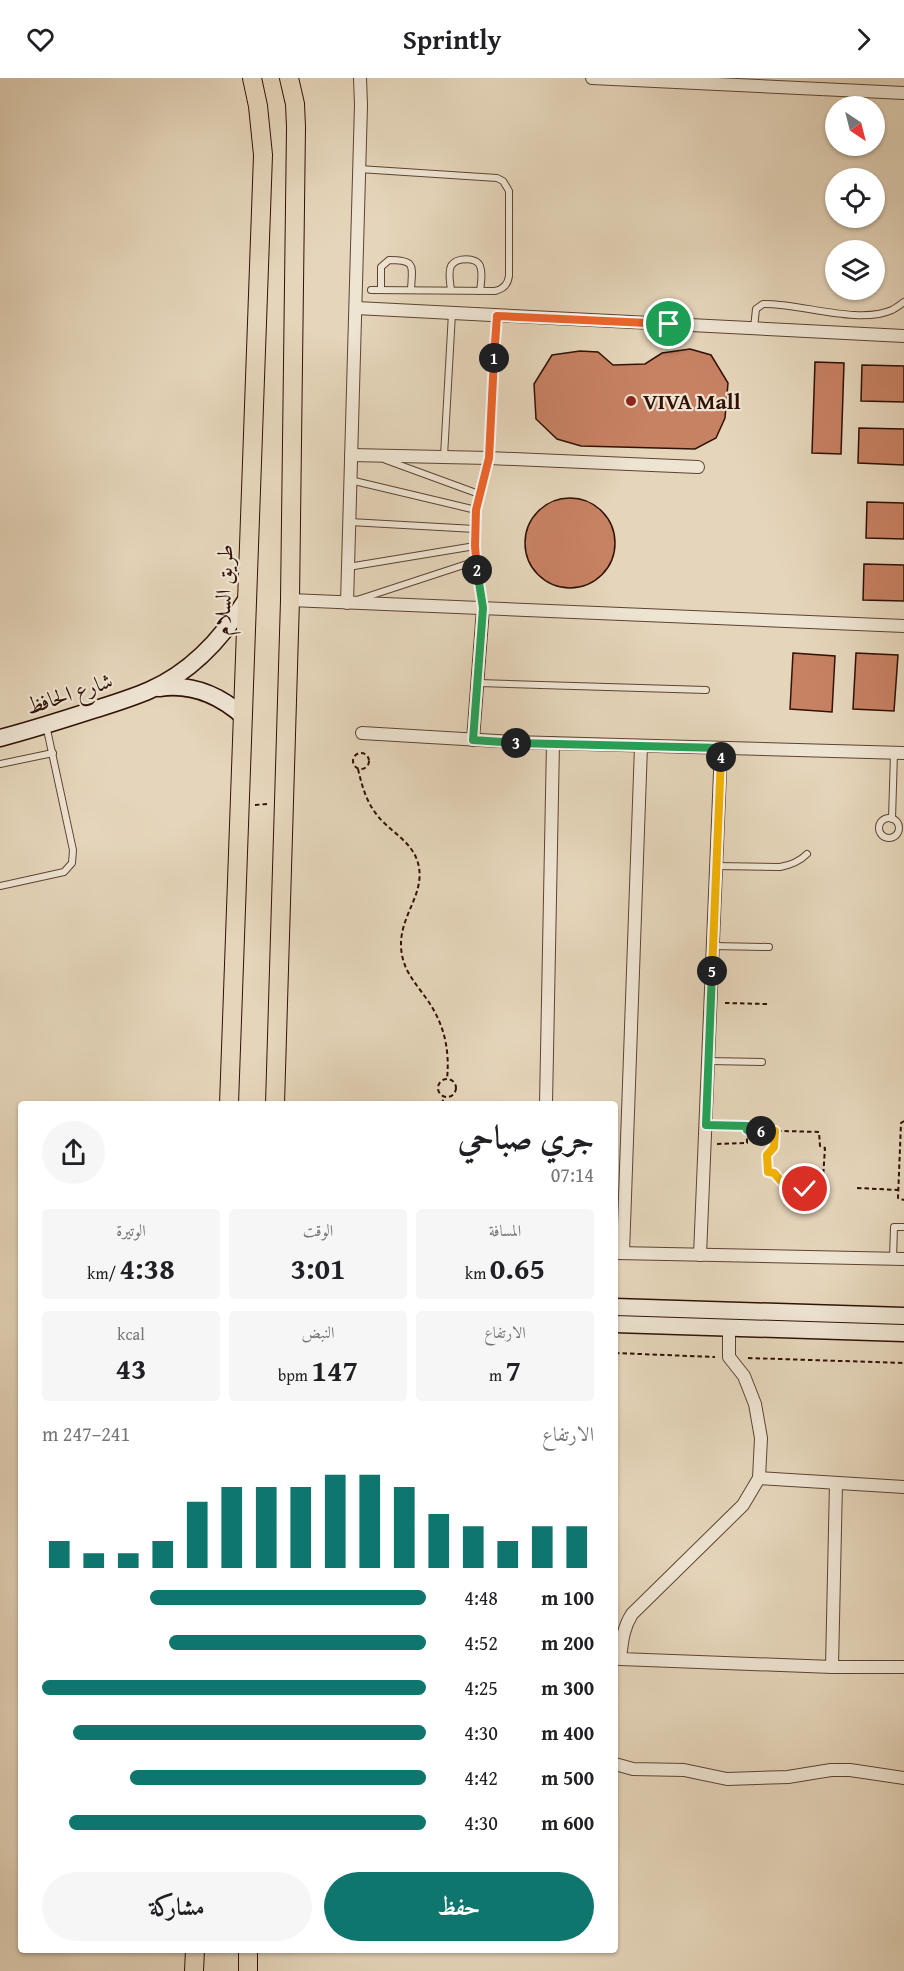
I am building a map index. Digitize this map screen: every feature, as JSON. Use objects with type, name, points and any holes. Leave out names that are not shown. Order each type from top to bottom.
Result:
[{"type":"main road","name":"طريق السلام","points":[[230,1101],[263,155],[258,106],[252,78]]},
{"type":"main road","points":[[275,1101],[290,600],[296,128],[295,104],[289,78]]},
{"type":"main road","points":[[194,1971],[195,1953]]},
{"type":"main road","points":[[248,1953],[248,1971]]},
{"type":"street","points":[[347,603],[360,78]]},
{"type":"street","points":[[592,78],[904,93]]},
{"type":"street","points":[[356,308],[904,336]]},
{"type":"street","points":[[351,455],[698,467]]},
{"type":"street","name":"شارع الحافظ","points":[[0,738],[152,689],[183,671],[210,647],[246,600]]},
{"type":"street","points":[[290,600],[904,626]]},
{"type":"street","points":[[473,740],[483,608]]},
{"type":"street","name":"شارع الحافظ","points":[[152,689],[179,687],[200,691],[220,699],[243,716]]},
{"type":"street","points":[[362,733],[553,743],[899,753]]},
{"type":"street","points":[[546,1101],[553,743]]},
{"type":"street","points":[[641,746],[619,1253],[899,1259]]},
{"type":"street","points":[[700,1255],[721,748]]},
{"type":"street","points":[[618,1307],[904,1316]]},
{"type":"street","points":[[618,1324],[904,1333]]},
{"type":"street","points":[[729,1328],[729,1358],[744,1376],[755,1404],[761,1438],[759,1478],[743,1504],[632,1614],[626,1623],[618,1659],[832,1667],[904,1667]]},
{"type":"street","points":[[759,1478],[904,1487]]},
{"type":"street","points":[[832,1667],[836,1483]]},
{"type":"street","points":[[618,1765],[633,1769],[684,1770],[727,1779],[788,1778],[831,1770],[850,1770],[904,1778]]},
{"type":"lane","points":[[359,170],[492,177],[503,181],[509,191],[508,280],[507,284],[499,290],[371,290]]},
{"type":"lane","points":[[381,290],[381,267],[389,260],[404,260],[411,264],[411,290]]},
{"type":"lane","points":[[451,290],[452,264],[458,260],[473,260],[480,264],[481,268],[480,291]]},
{"type":"lane","points":[[754,328],[756,309],[763,304],[838,313],[869,314],[892,310],[904,302]]},
{"type":"lane","points":[[444,457],[452,313]]},
{"type":"lane","points":[[483,608],[476,561],[475,529],[479,494],[489,458],[497,316]]},
{"type":"lane","points":[[374,456],[479,494]]},
{"type":"lane","points":[[350,480],[476,510]]},
{"type":"lane","points":[[349,522],[475,529]]},
{"type":"lane","points":[[348,567],[475,546]]},
{"type":"lane","points":[[347,603],[476,561]]},
{"type":"lane","points":[[478,683],[706,690]]},
{"type":"lane","points":[[0,886],[64,872],[72,863],[73,850],[46,725]]},
{"type":"lane","points":[[0,764],[52,753]]},
{"type":"lane","points":[[892,819],[899,753]]},
{"type":"lane","points":[[888,818],[892,819],[902,826],[896,835],[886,838],[880,833],[881,822],[888,818]]},
{"type":"lane","points":[[716,866],[790,866],[807,854]]},
{"type":"lane","points":[[713,946],[769,947]]},
{"type":"lane","points":[[708,1061],[762,1062]]},
{"type":"lane","points":[[899,1259],[894,1228],[904,1227]]},
{"type":"path","points":[[358,769],[365,768],[369,764],[366,754],[361,752],[356,753],[352,762],[358,769],[362,786],[372,808],[388,827],[402,837],[418,861],[420,876],[418,890],[404,920],[401,937],[402,954],[407,971],[432,1007],[445,1034],[448,1057],[447,1079]]},
{"type":"path","points":[[240,805],[268,804]]},
{"type":"path","points":[[711,1003],[767,1004]]},
{"type":"path","points":[[447,1079],[454,1082],[456,1087],[450,1097],[444,1096],[438,1088],[439,1083],[447,1079]]},
{"type":"path","points":[[443,1101],[444,1096]]},
{"type":"path","points":[[904,1120],[901,1123],[898,1190],[898,1199],[904,1200]]},
{"type":"path","points":[[705,1143],[746,1144],[747,1130],[747,1126],[706,1125]]},
{"type":"path","points":[[747,1130],[819,1132],[820,1146],[825,1148],[823,1178],[804,1189],[789,1189],[774,1173],[768,1172],[767,1156],[774,1147],[775,1131]]},
{"type":"path","points":[[857,1188],[898,1190]]},
{"type":"path","points":[[618,1353],[904,1363]]},
{"type":"building","name":"VIVA Mall","points":[[690,349],[711,355],[728,383],[725,418],[716,438],[695,449],[581,446],[557,439],[536,419],[534,384],[552,355],[580,351],[598,352],[613,365],[645,364],[662,353]]},
{"type":"building","points":[[815,362],[844,363],[841,454],[812,453]]},
{"type":"building","points":[[862,365],[904,366],[904,402],[861,401]]},
{"type":"building","points":[[859,428],[904,429],[904,465],[858,463]]},
{"type":"building","points":[[570,498],[587,501],[602,511],[612,526],[615,543],[612,560],[602,575],[587,585],[570,588],[553,585],[538,575],[528,560],[525,543],[528,526],[538,511],[553,501]]},
{"type":"building","points":[[867,502],[904,503],[904,539],[866,538]]},
{"type":"building","points":[[864,564],[904,565],[904,601],[863,600]]},
{"type":"building","points":[[793,653],[835,656],[832,712],[790,709]]},
{"type":"building","points":[[856,653],[898,655],[894,711],[853,709]]},
{"type":"place","name":"VIVA Mall","points":[[631,401]]},
{"type":"route","points":[[669,324],[497,316],[489,458],[476,510],[476,561],[483,608],[473,740],[721,748],[706,1125],[747,1126],[747,1130],[775,1131],[774,1147],[767,1155],[767,1171],[774,1173],[788,1189],[805,1189]]}]
